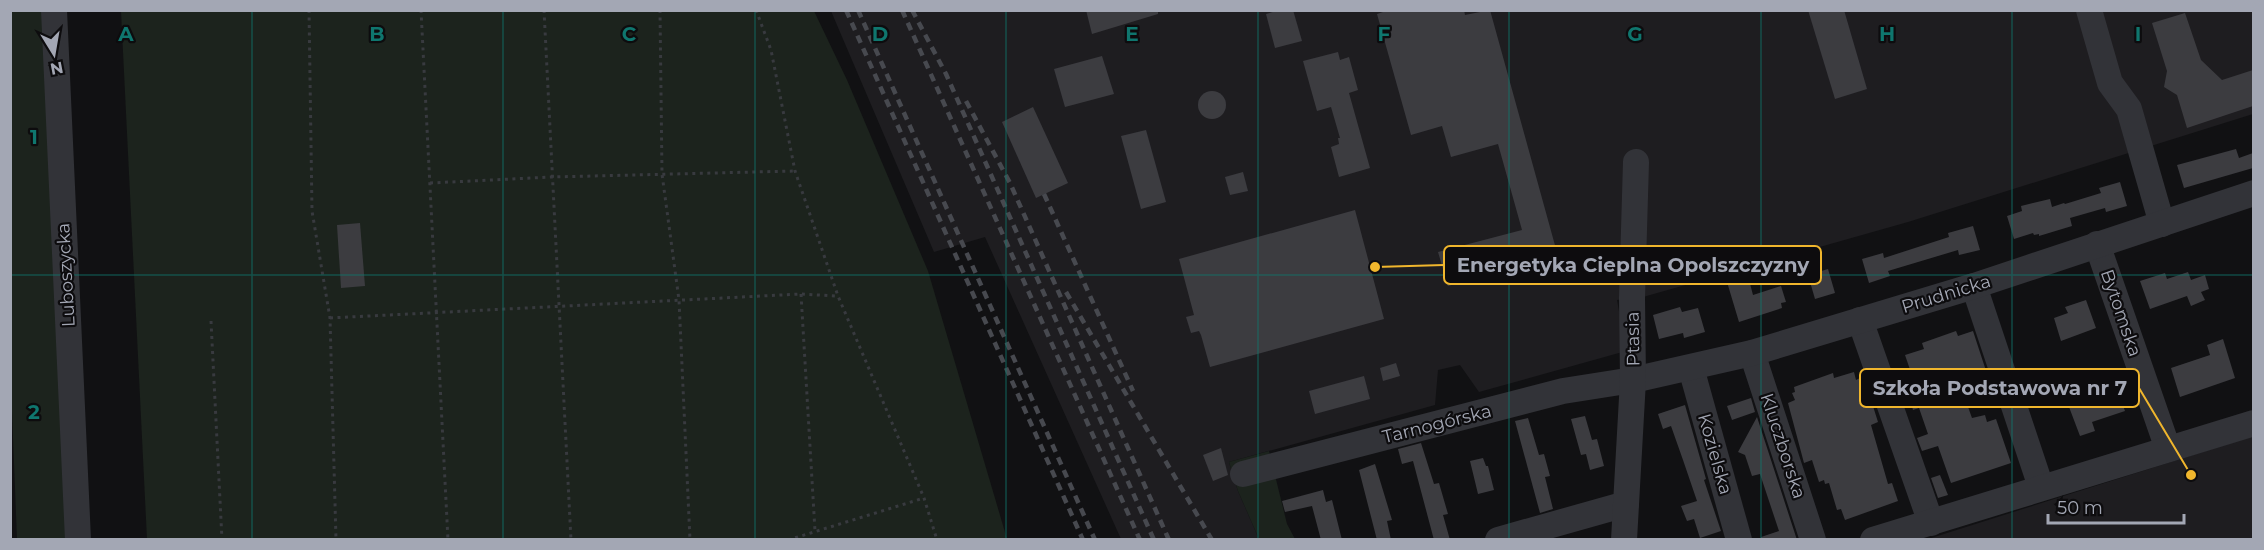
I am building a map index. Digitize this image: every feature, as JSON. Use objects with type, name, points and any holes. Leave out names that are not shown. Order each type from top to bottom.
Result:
[{"type":"street","name":"Luboszycka","points":[[54,10],[78,540]]},
{"type":"street","points":[[2089,10],[2110,83],[2129,110],[2162,224]]},
{"type":"street","name":"Ptasia","points":[[1624,540],[1633,380],[1632,298],[1636,162]]},
{"type":"street","name":"Prudnicka","points":[[1633,380],[1752,353],[1974,286],[2253,192]]},
{"type":"street","name":"Bytomska","points":[[2097,244],[2168,449]]},
{"type":"street","points":[[1974,286],[2041,487]]},
{"type":"street","points":[[1860,320],[1931,523]]},
{"type":"street","name":"Kluczborska","points":[[1752,353],[1813,540]]},
{"type":"street","name":"Kozielska","points":[[1691,368],[1739,540]]},
{"type":"street","name":"Tarnogórska","points":[[1243,474],[1563,391],[1633,380]]},
{"type":"street","points":[[1873,540],[2253,423]]},
{"type":"street","points":[[1498,540],[1626,504]]},
{"type":"path","points":[[309,10],[312,212],[330,318],[336,540]]},
{"type":"path","points":[[421,10],[448,540]]},
{"type":"path","points":[[544,10],[570,540]]},
{"type":"path","points":[[660,10],[663,174],[679,300],[690,540]]},
{"type":"path","points":[[756,10],[771,50],[795,171],[838,296],[924,498],[937,540]]},
{"type":"path","points":[[430,183],[552,177],[795,171]]},
{"type":"path","points":[[330,318],[801,294],[838,296]]},
{"type":"path","points":[[801,294],[815,531]]},
{"type":"path","points":[[212,321],[222,540]]},
{"type":"path","points":[[788,540],[924,498]]},
{"type":"shaded area","points":[[10,11],[54,11],[78,539],[17,539],[10,361]]},
{"type":"shaded area","points":[[121,11],[814,11],[847,80],[928,271],[1007,539],[147,539]]},
{"type":"shaded area","points":[[831,11],[2253,11],[2253,114],[1908,222],[1643,297],[1617,300],[1626,351],[1479,392],[1460,365],[1438,370],[1435,405],[1229,462],[1238,491],[1259,539],[1121,539],[985,237],[934,252]]},
{"type":"shaded area","points":[[2253,436],[2253,539],[1925,540],[2004,515]]},
{"type":"shaded area","points":[[1269,451],[1287,524],[1295,539],[1259,539],[1238,491],[1229,462]]},
{"type":"building","points":[[1086,10],[1158,10],[1158,14],[1092,34]]},
{"type":"building","points":[[1280,10],[1293,10],[1302,41],[1275,48],[1266,14]]},
{"type":"building","points":[[1389,10],[1464,10],[1465,15],[1490,10],[1556,249],[1528,257],[1529,263],[1448,286],[1438,252],[1522,230],[1498,144],[1451,157],[1442,126],[1411,135],[1377,14]]},
{"type":"building","points":[[1808,10],[1844,10],[1867,89],[1835,99]]},
{"type":"building","points":[[2185,13],[2201,60],[2222,80],[2253,70],[2253,106],[2187,128],[2177,95],[2164,87],[2167,71],[2152,23]]},
{"type":"building","points":[[1338,52],[1340,60],[1349,57],[1358,90],[1349,93],[1370,168],[1339,177],[1331,147],[1339,144],[1338,138],[1340,138],[1331,107],[1317,111],[1303,61]]},
{"type":"building","points":[[1102,56],[1114,94],[1065,107],[1054,69]]},
{"type":"building","points":[[1212,91],[1222,95],[1226,105],[1222,115],[1212,119],[1202,115],[1198,105],[1202,95]]},
{"type":"building","points":[[1033,107],[1068,183],[1036,198],[1002,122]]},
{"type":"building","points":[[1146,130],[1166,202],[1141,209],[1121,136]]},
{"type":"building","points":[[2236,149],[2239,158],[2253,153],[2253,168],[2184,188],[2177,165]]},
{"type":"building","points":[[1243,172],[1248,191],[1230,195],[1225,177]]},
{"type":"building","points":[[2120,182],[2127,206],[2106,212],[2105,208],[2070,218],[2072,226],[2039,236],[2033,233],[2014,239],[2007,216],[2022,211],[2021,206],[2050,199],[2052,207],[2065,204],[2101,193],[2099,188]]},
{"type":"building","points":[[1355,210],[1384,319],[1210,367],[1201,335],[1199,331],[1191,333],[1186,317],[1194,315],[1179,259]]},
{"type":"building","points":[[360,223],[365,286],[341,288],[337,225]]},
{"type":"building","points":[[1973,226],[1980,250],[1959,255],[1958,250],[1888,271],[1890,276],[1869,283],[1862,259],[1883,253],[1884,258],[1949,237],[1948,233]]},
{"type":"building","points":[[1828,269],[1835,293],[1815,299],[1808,275]]},
{"type":"building","points":[[2188,272],[2191,280],[2205,275],[2209,289],[2201,292],[2205,300],[2191,306],[2187,296],[2150,309],[2140,281],[2165,273],[2167,279]]},
{"type":"building","points":[[1748,276],[1753,295],[1781,286],[1786,302],[1781,303],[1782,308],[1739,322],[1727,282]]},
{"type":"building","points":[[2086,300],[2096,328],[2061,341],[2054,318],[2068,313],[2065,307]]},
{"type":"building","points":[[1680,307],[1682,312],[1698,308],[1705,332],[1684,338],[1683,333],[1659,339],[1653,315]]},
{"type":"building","points":[[1956,331],[1958,336],[1973,331],[1990,383],[1963,393],[1972,418],[1985,415],[1987,422],[1996,419],[2011,463],[1951,483],[1938,446],[1922,451],[1917,438],[1928,434],[1919,408],[1913,410],[1909,396],[1918,393],[1905,355],[1924,349],[1922,343]]},
{"type":"building","points":[[2223,339],[2235,378],[2180,397],[2171,368],[2210,355],[2207,345]]},
{"type":"building","points":[[1396,363],[1400,376],[1383,381],[1380,368]]},
{"type":"building","points":[[1854,372],[1856,380],[1860,378],[1869,404],[1872,403],[1878,422],[1871,425],[1888,484],[1892,483],[1898,501],[1845,520],[1841,509],[1837,510],[1829,483],[1825,484],[1824,480],[1819,482],[1812,460],[1804,463],[1788,403],[1795,400],[1792,393],[1795,392],[1794,387],[1833,373],[1834,378]]},
{"type":"building","points":[[1364,376],[1370,399],[1315,414],[1309,391]]},
{"type":"building","points":[[2115,383],[2125,411],[2092,422],[2095,431],[2080,436],[2066,399]]},
{"type":"building","points":[[1751,398],[1755,412],[1732,420],[1727,406]]},
{"type":"building","points":[[1685,405],[1706,479],[1704,480],[1721,531],[1700,538],[1694,519],[1687,521],[1681,506],[1697,501],[1671,426],[1663,429],[1658,414]]},
{"type":"building","points":[[1585,416],[1592,440],[1597,439],[1604,466],[1590,470],[1586,454],[1581,455],[1571,419]]},
{"type":"building","points":[[1757,417],[1797,540],[1761,540],[1761,537],[1779,531],[1760,474],[1752,476],[1745,455],[1738,452]]},
{"type":"building","points":[[1528,418],[1539,455],[1544,454],[1550,476],[1545,477],[1553,509],[1540,513],[1515,421]]},
{"type":"building","points":[[1421,443],[1434,484],[1439,483],[1448,514],[1443,515],[1450,540],[1434,540],[1413,461],[1402,464],[1398,449]]},
{"type":"building","points":[[1221,448],[1228,475],[1213,481],[1203,455]]},
{"type":"building","points":[[1483,458],[1488,466],[1494,490],[1478,494],[1470,461]]},
{"type":"building","points":[[1375,464],[1392,520],[1387,521],[1391,540],[1377,540],[1359,470]]},
{"type":"building","points":[[1940,475],[1948,495],[1938,498],[1931,478]]},
{"type":"building","points":[[1323,490],[1326,502],[1332,500],[1342,540],[1321,540],[1312,506],[1285,512],[1282,501]]},
{"type":"railway","points":[[846,10],[1083,540]]},
{"type":"railway","points":[[858,10],[1095,540]]},
{"type":"railway","points":[[902,10],[1140,540]]},
{"type":"railway","points":[[912,10],[946,74],[1154,540]]},
{"type":"railway","points":[[966,101],[1010,183],[1169,540]]},
{"type":"railway","points":[[1044,194],[1133,391]]},
{"type":"railway","points":[[1066,292],[1212,540]]},
{"type":"place","name":"Energetyka Cieplna Opolszczyzny","points":[[1375,267]]},
{"type":"place","name":"Szkoła Podstawowa nr 7","points":[[2191,475]]}]
